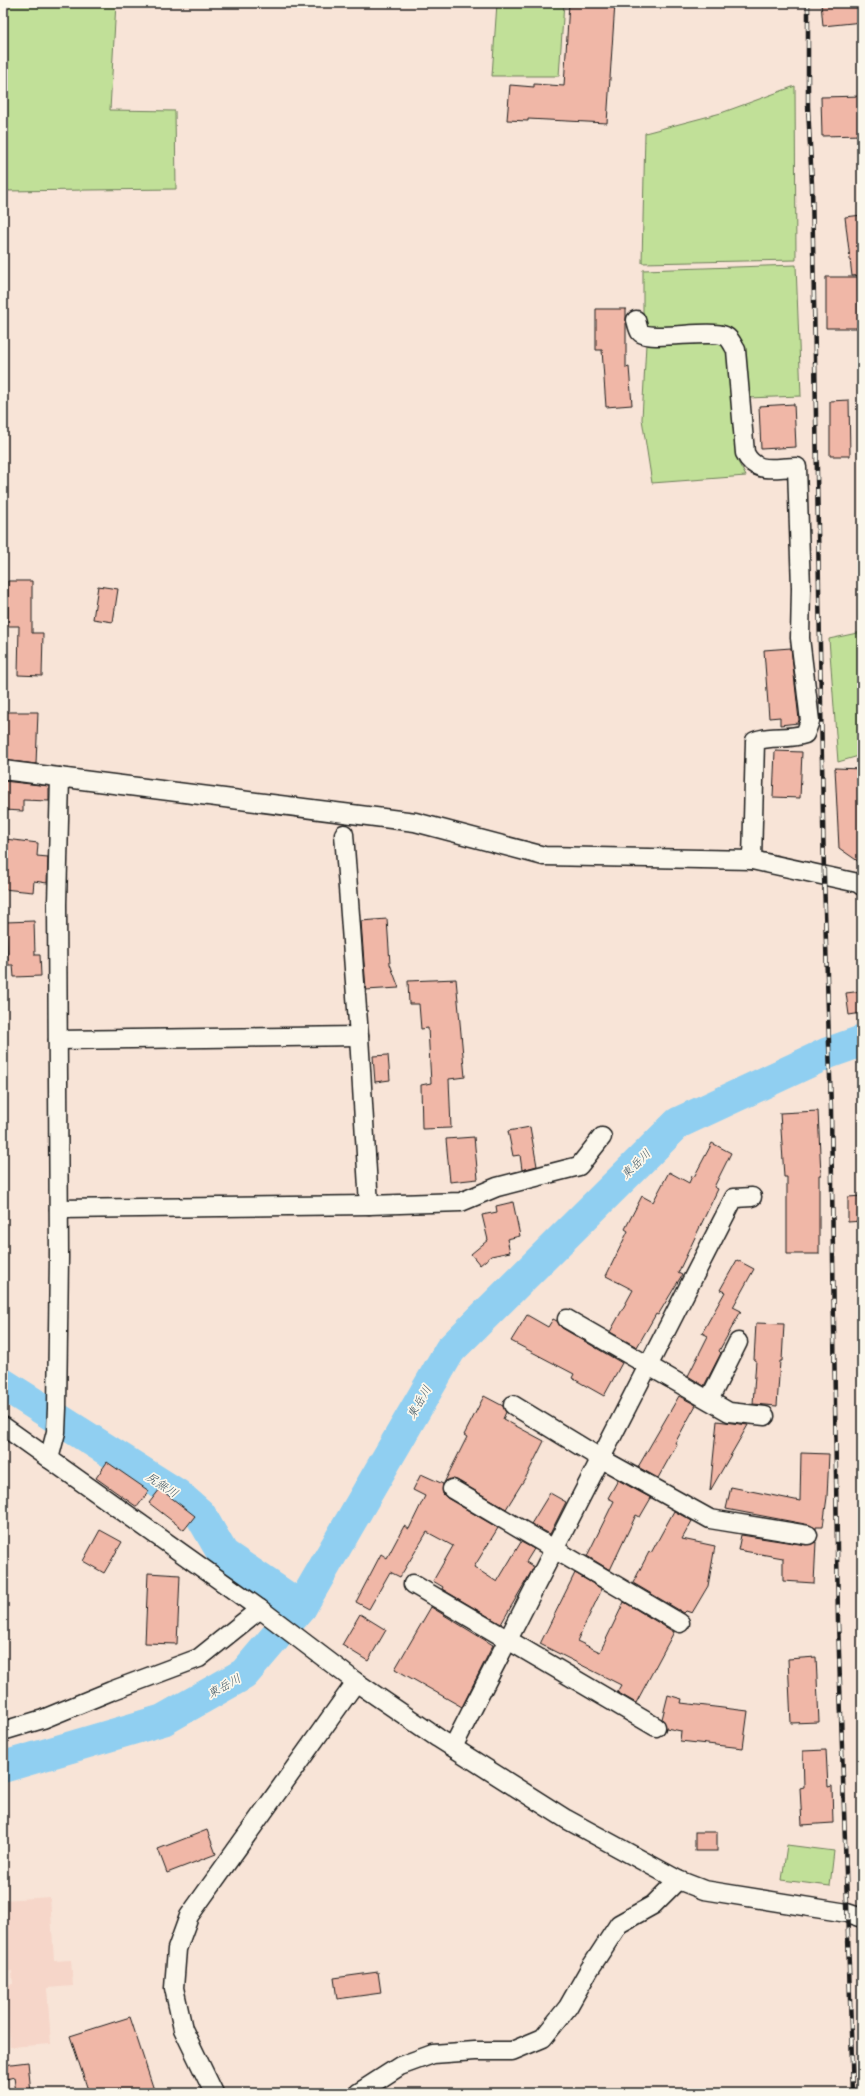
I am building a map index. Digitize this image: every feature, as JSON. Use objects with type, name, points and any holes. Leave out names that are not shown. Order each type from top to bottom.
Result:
[{"type":"street","points":[[636,320],[640,332],[646,336],[682,334],[724,336],[732,342],[736,350],[745,453],[750,463],[758,468],[797,467],[801,588],[800,638],[810,721],[805,734],[795,738],[761,739],[755,741],[752,860]]},
{"type":"street","points":[[3,770],[415,822],[544,856],[752,860],[858,883],[862,886]]},
{"type":"street","points":[[49,1459],[56,1432],[57,1408],[59,1210],[58,824],[60,777]]},
{"type":"street","points":[[344,834],[359,1036],[369,1204]]},
{"type":"street","points":[[58,1040],[359,1036]]},
{"type":"street","points":[[59,1210],[461,1202],[497,1187],[579,1166],[602,1137]]},
{"type":"street","points":[[453,1746],[734,1198],[752,1197]]},
{"type":"street","points":[[566,1319],[729,1412],[765,1416]]},
{"type":"street","points":[[709,1400],[738,1342]]},
{"type":"street","points":[[513,1405],[600,1458],[710,1519],[808,1535]]},
{"type":"street","points":[[3,1426],[264,1613],[356,1682],[566,1819],[678,1880],[704,1890],[847,1913],[862,1918]]},
{"type":"street","points":[[452,1489],[680,1623]]},
{"type":"street","points":[[413,1584],[507,1641],[656,1727]]},
{"type":"street","points":[[3,1731],[43,1719],[111,1691],[199,1658],[264,1613]]},
{"type":"street","points":[[214,2093],[183,2029],[174,1988],[177,1949],[189,1916],[356,1682]]},
{"type":"street","points":[[358,2093],[400,2066],[433,2054],[475,2051],[512,2051],[543,2038],[568,2007],[589,1970],[620,1924],[653,1905],[678,1880]]},
{"type":"shaded area","points":[[50,1897],[54,1961],[71,1960],[73,1986],[47,1988],[51,2044],[10,2047],[6,1985],[13,1984],[12,1971],[4,1972],[3,1900]]},
{"type":"green space","points":[[4,3],[116,3],[110,110],[175,111],[176,189],[3,191]]},
{"type":"green space","points":[[497,3],[564,3],[559,76],[492,76]]},
{"type":"green space","points":[[795,86],[796,260],[642,263],[645,133],[721,113]]},
{"type":"green space","points":[[796,265],[801,396],[748,398],[738,337],[730,328],[677,327],[651,329],[645,326],[643,318],[643,270]]},
{"type":"green space","points":[[680,342],[722,344],[728,352],[738,462],[746,476],[652,483],[642,419],[646,344]]},
{"type":"green space","points":[[862,632],[862,755],[838,762],[829,639]]},
{"type":"green space","points":[[787,1845],[834,1851],[830,1886],[782,1880]]},
{"type":"building","points":[[569,3],[615,3],[607,123],[528,119],[528,121],[507,120],[510,85],[534,87],[534,84],[564,86]]},
{"type":"building","points":[[821,3],[862,3],[862,22],[823,26]]},
{"type":"building","points":[[862,96],[862,135],[822,136],[821,97]]},
{"type":"building","points":[[862,215],[862,275],[852,276],[845,217]]},
{"type":"building","points":[[826,277],[858,277],[859,328],[826,328]]},
{"type":"building","points":[[596,309],[626,309],[626,368],[629,367],[632,405],[606,407],[602,350],[596,350]]},
{"type":"building","points":[[849,400],[850,456],[830,456],[830,401]]},
{"type":"building","points":[[794,404],[796,447],[761,449],[759,406]]},
{"type":"building","points":[[8,581],[32,581],[32,633],[43,633],[42,676],[18,675],[19,626],[8,626]]},
{"type":"building","points":[[98,586],[118,589],[113,622],[93,619]]},
{"type":"building","points":[[791,648],[799,720],[798,723],[780,725],[780,717],[769,718],[764,650]]},
{"type":"building","points":[[3,712],[38,712],[36,764],[3,760]]},
{"type":"building","points":[[775,751],[802,752],[800,798],[773,797]]},
{"type":"building","points":[[835,768],[862,769],[862,864],[839,848]]},
{"type":"building","points":[[3,781],[49,786],[49,801],[23,800],[23,811],[3,810]]},
{"type":"building","points":[[5,839],[38,843],[37,856],[48,857],[47,883],[34,881],[33,892],[3,889]]},
{"type":"building","points":[[387,919],[390,964],[399,988],[366,990],[361,921]]},
{"type":"building","points":[[34,921],[35,955],[40,955],[41,976],[14,977],[13,965],[8,965],[6,922]]},
{"type":"building","points":[[456,979],[465,1077],[449,1079],[451,1128],[422,1129],[421,1085],[431,1083],[428,1028],[421,1029],[419,1004],[409,1004],[408,981]]},
{"type":"building","points":[[862,991],[862,1013],[849,1015],[846,993]]},
{"type":"building","points":[[388,1055],[390,1080],[375,1082],[373,1056]]},
{"type":"building","points":[[818,1111],[821,1175],[819,1175],[819,1254],[787,1254],[787,1177],[784,1177],[780,1113]]},
{"type":"building","points":[[530,1127],[537,1166],[522,1170],[520,1155],[513,1156],[508,1131]]},
{"type":"building","points":[[474,1137],[478,1179],[450,1182],[446,1139]]},
{"type":"building","points":[[712,1143],[731,1153],[714,1187],[718,1189],[678,1273],[682,1275],[658,1315],[656,1314],[637,1347],[610,1332],[633,1290],[606,1276],[628,1231],[625,1229],[642,1196],[653,1202],[669,1172],[689,1183],[692,1176],[694,1177]]},
{"type":"building","points":[[862,1196],[862,1221],[848,1222],[848,1197]]},
{"type":"building","points":[[513,1202],[520,1236],[507,1239],[510,1252],[491,1256],[480,1265],[471,1254],[488,1240],[482,1215],[497,1212],[496,1206]]},
{"type":"building","points":[[737,1260],[754,1269],[733,1307],[741,1311],[719,1351],[721,1353],[704,1386],[688,1376],[708,1336],[702,1333],[725,1292],[720,1290]]},
{"type":"building","points":[[527,1315],[548,1327],[553,1319],[557,1321],[562,1328],[622,1363],[604,1396],[572,1378],[574,1374],[511,1341]]},
{"type":"building","points":[[756,1323],[784,1324],[777,1406],[753,1404],[756,1360],[754,1360]]},
{"type":"building","points":[[484,1396],[503,1406],[506,1412],[503,1419],[544,1441],[527,1475],[506,1509],[457,1480],[452,1479],[444,1483],[467,1437],[464,1435]]},
{"type":"building","points":[[679,1396],[696,1405],[658,1478],[638,1467]]},
{"type":"building","points":[[717,1421],[748,1425],[710,1491]]},
{"type":"building","points":[[801,1453],[829,1454],[827,1497],[823,1527],[816,1527],[816,1529],[810,1525],[726,1509],[731,1487],[800,1501]]},
{"type":"building","points":[[107,1462],[149,1491],[137,1507],[96,1478]]},
{"type":"building","points":[[421,1474],[443,1484],[443,1494],[447,1498],[498,1528],[474,1567],[497,1582],[521,1542],[534,1549],[526,1562],[534,1567],[501,1624],[442,1589],[443,1587],[433,1581],[453,1546],[427,1532],[400,1577],[390,1572],[369,1609],[356,1602],[381,1554],[387,1558],[404,1526],[409,1529],[425,1496],[413,1490]]},
{"type":"building","points":[[618,1480],[651,1498],[640,1517],[636,1515],[610,1570],[587,1556],[614,1501],[608,1498]]},
{"type":"building","points":[[160,1489],[195,1516],[184,1530],[149,1503]]},
{"type":"building","points":[[550,1493],[566,1502],[550,1534],[531,1524]]},
{"type":"building","points":[[674,1511],[692,1521],[682,1539],[715,1546],[708,1586],[692,1613],[686,1611],[684,1613],[633,1583],[649,1552],[651,1553]]},
{"type":"building","points":[[100,1530],[122,1542],[104,1573],[83,1561]]},
{"type":"building","points":[[741,1535],[806,1545],[816,1542],[814,1583],[783,1581],[783,1558],[738,1550]]},
{"type":"building","points":[[148,1573],[180,1575],[177,1644],[145,1643]]},
{"type":"building","points":[[575,1573],[602,1589],[577,1641],[600,1652],[624,1602],[674,1632],[636,1703],[617,1692],[621,1685],[540,1644]]},
{"type":"building","points":[[431,1607],[493,1645],[462,1707],[395,1669]]},
{"type":"building","points":[[360,1614],[386,1630],[368,1661],[342,1645]]},
{"type":"building","points":[[816,1657],[819,1722],[791,1723],[788,1659]]},
{"type":"building","points":[[668,1695],[682,1699],[681,1703],[748,1711],[743,1748],[680,1741],[681,1731],[666,1728],[662,1719]]},
{"type":"building","points":[[826,1750],[828,1787],[832,1786],[833,1823],[802,1825],[800,1788],[804,1787],[803,1751]]},
{"type":"building","points":[[207,1830],[216,1854],[167,1873],[158,1849]]},
{"type":"building","points":[[695,1832],[717,1832],[717,1851],[695,1851]]},
{"type":"building","points":[[378,1972],[381,1993],[337,1999],[334,1978]]},
{"type":"building","points":[[130,2017],[154,2090],[147,2093],[89,2093],[70,2036]]},
{"type":"building","points":[[28,2062],[31,2093],[16,2093],[14,2077],[3,2080],[3,2065]]},
{"type":"waterway","name":"東岳川","points":[[3,1767],[163,1720],[244,1674],[301,1607],[450,1350],[678,1123],[828,1053],[862,1041]]},
{"type":"waterway","name":"尻無川","points":[[3,1384],[178,1495],[200,1514],[223,1554],[301,1607]]},
{"type":"railway","points":[[808,3],[808,106],[812,185],[824,876],[831,1110],[838,1621],[853,2093]]}]
